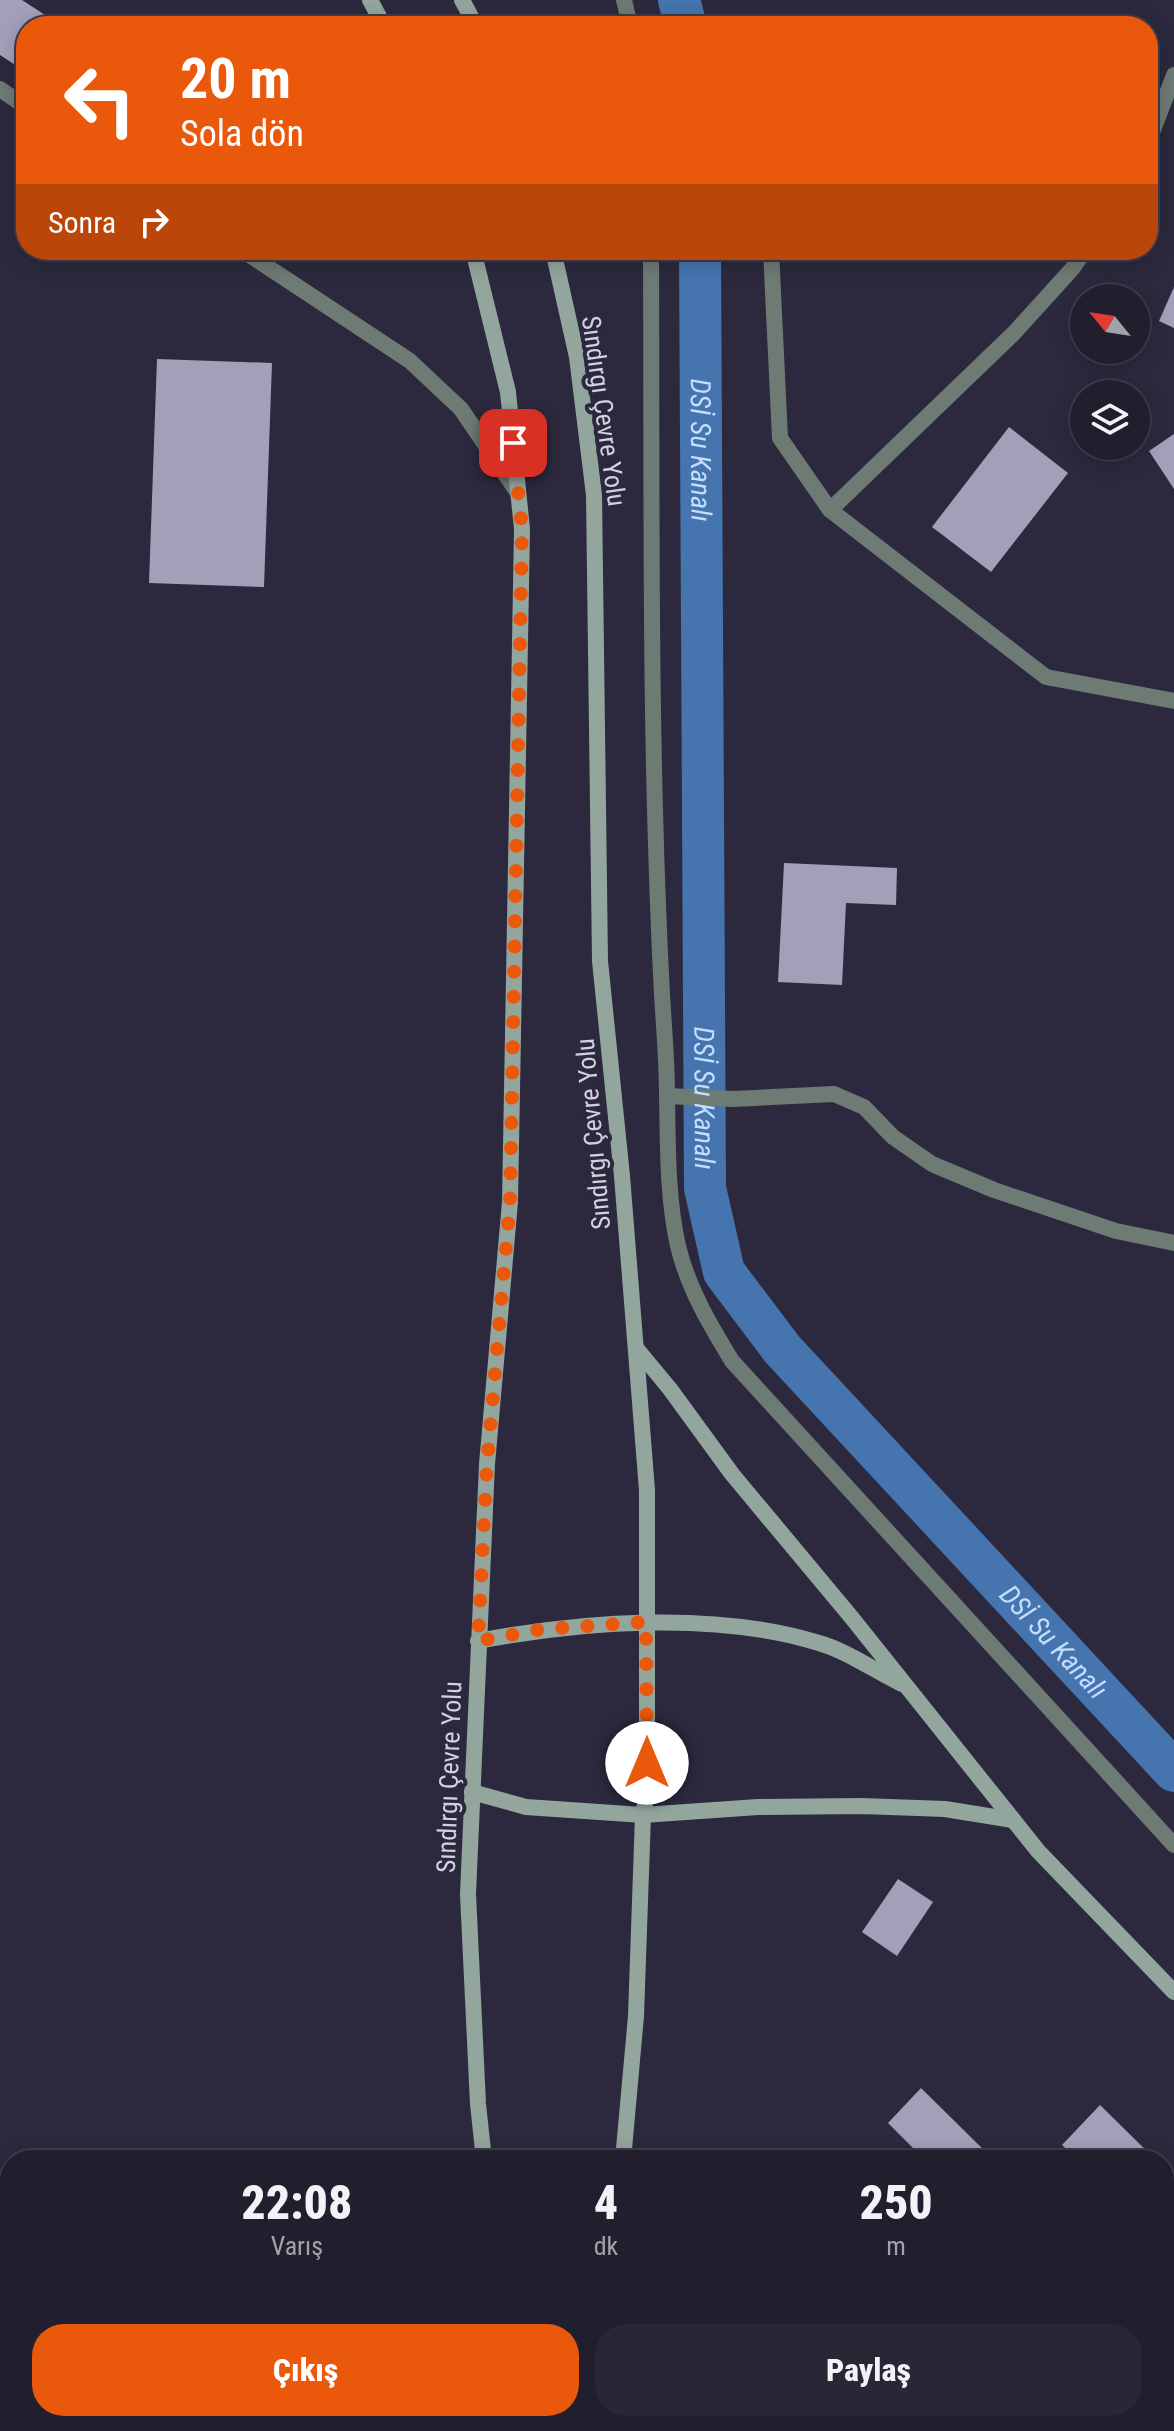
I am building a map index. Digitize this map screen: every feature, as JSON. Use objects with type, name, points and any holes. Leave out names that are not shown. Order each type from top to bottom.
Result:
[{"type":"main road","name":"Sındırgı Çevre Yolu","points":[[475,260],[508,392],[522,529],[510,1202],[487,1464],[468,1894],[483,2150]]},
{"type":"main road","name":"Sındırgı Çevre Yolu","points":[[555,260],[577,357],[594,495],[600,961],[647,1490],[647,1792],[643,1815],[636,2016],[624,2150]]},
{"type":"main road","points":[[636,1348],[732,1474],[1038,1851],[1174,1992]]},
{"type":"main road","points":[[478,1641],[543,1629],[646,1622],[741,1626],[821,1643],[907,1687]]},
{"type":"main road","points":[[472,1792],[526,1807],[643,1815],[758,1807],[862,1806],[945,1809],[1013,1820]]},
{"type":"street","points":[[1158,117],[1174,75]]},
{"type":"street","points":[[257,260],[410,361],[461,409],[518,493]]},
{"type":"street","points":[[651,260],[654,846],[674,1097],[669,1190],[679,1249],[703,1311],[732,1361],[1174,1845]]},
{"type":"street","points":[[771,260],[780,438],[830,510],[1046,677],[1174,701]]},
{"type":"street","points":[[830,510],[1014,333],[1078,260]]},
{"type":"street","points":[[674,1097],[734,1099],[834,1094],[864,1107],[893,1137],[932,1164],[994,1190],[1116,1231],[1174,1243]]},
{"type":"building","points":[[0,0],[22,0],[47,16],[16,16],[16,65],[0,55]]},
{"type":"building","points":[[1174,287],[1174,328],[1159,321]]},
{"type":"building","points":[[157,359],[272,363],[264,587],[149,583]]},
{"type":"building","points":[[1009,427],[1068,473],[991,572],[932,527]]},
{"type":"building","points":[[1174,434],[1174,489],[1150,453]]},
{"type":"building","points":[[784,863],[897,868],[896,905],[846,903],[842,985],[778,982]]},
{"type":"building","points":[[898,1879],[933,1902],[897,1956],[862,1932]]},
{"type":"building","points":[[921,2088],[984,2150],[915,2150],[888,2123]]},
{"type":"building","points":[[1100,2105],[1146,2150],[1067,2150],[1062,2145]]},
{"type":"waterway","name":"DSİ Su Kanalı","points":[[679,0],[683,16]]},
{"type":"waterway","name":"DSİ Su Kanalı","points":[[700,260],[705,1188],[724,1272],[782,1349],[1174,1771]]},
{"type":"route","points":[[513,443],[522,529],[510,1202],[487,1464],[478,1641],[543,1629],[646,1622],[647,1763]]}]
